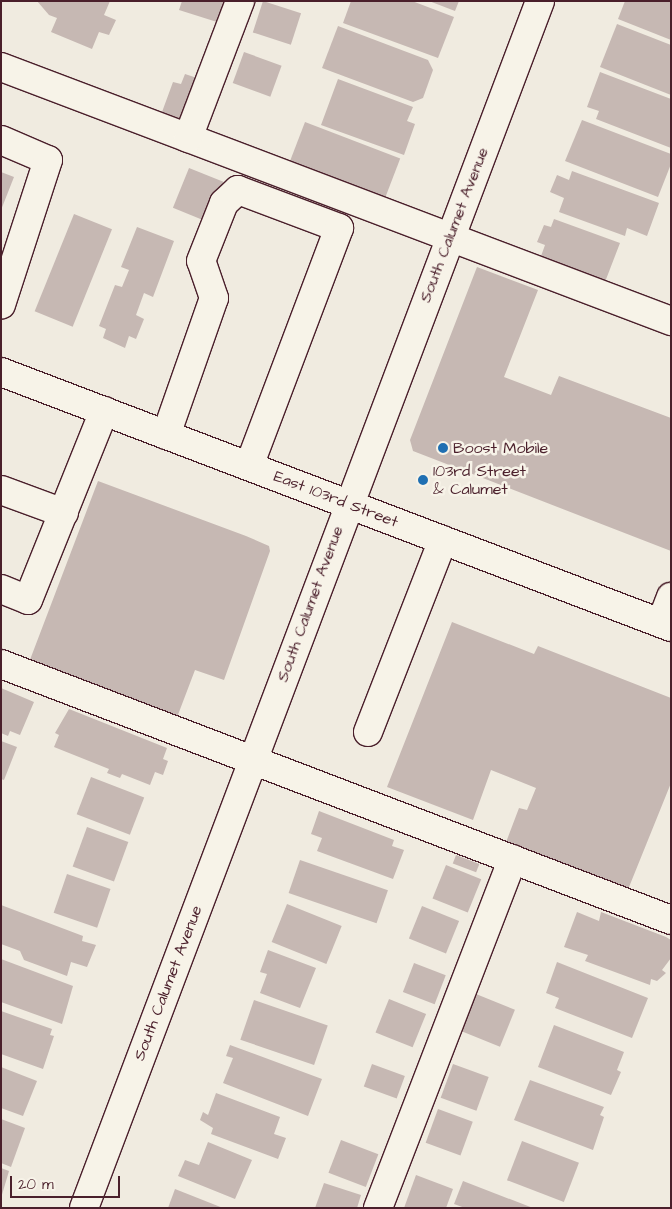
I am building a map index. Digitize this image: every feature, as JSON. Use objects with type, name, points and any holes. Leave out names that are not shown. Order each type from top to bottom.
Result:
[{"type":"street","points":[[188,138],[240,1]]},
{"type":"street","name":"South Calumet Avenue","points":[[84,1208],[348,503],[540,1]]},
{"type":"street","points":[[1,67],[671,321]]},
{"type":"street","points":[[1,140],[48,160],[1,306]]},
{"type":"street","points":[[166,435],[214,298],[201,261],[224,203],[238,190],[339,228],[249,466]]},
{"type":"street","name":"East 103rd Street","points":[[1,372],[666,625]]},
{"type":"street","points":[[1,589],[28,600],[104,411]]},
{"type":"street","points":[[1,490],[64,513]]},
{"type":"street","points":[[368,732],[443,540]]},
{"type":"street","points":[[666,625],[671,597]]},
{"type":"street","points":[[1,664],[671,920]]},
{"type":"street","points":[[378,1208],[513,859]]},
{"type":"building","points":[[37,1],[110,1],[104,15],[116,20],[109,35],[99,32],[92,49],[51,32],[57,18],[49,15]]},
{"type":"building","points":[[182,1],[224,1],[217,22],[179,10]]},
{"type":"building","points":[[263,1],[301,13],[291,45],[253,32]]},
{"type":"building","points":[[351,1],[412,1],[454,17],[438,58],[343,23]]},
{"type":"building","points":[[429,1],[459,1],[455,11]]},
{"type":"building","points":[[625,1],[671,1],[671,40],[618,19]]},
{"type":"building","points":[[617,24],[671,45],[671,95],[600,67]]},
{"type":"building","points":[[338,26],[428,60],[433,70],[423,98],[413,102],[322,68]]},
{"type":"building","points":[[244,52],[282,66],[270,97],[233,83]]},
{"type":"building","points":[[600,72],[671,99],[671,148],[596,119],[599,111],[587,107]]},
{"type":"building","points":[[185,74],[197,78],[181,119],[162,112],[173,82],[181,84]]},
{"type":"building","points":[[338,79],[413,107],[407,121],[415,124],[404,155],[321,125]]},
{"type":"building","points":[[582,120],[671,154],[671,164],[658,197],[565,161]]},
{"type":"building","points":[[305,122],[400,159],[384,201],[289,165]]},
{"type":"building","points":[[189,168],[223,182],[207,222],[173,208]]},
{"type":"building","points":[[572,171],[659,203],[647,236],[627,228],[625,236],[559,212],[564,198],[550,192],[557,175],[569,180]]},
{"type":"building","points":[[1,172],[14,177],[1,210]]},
{"type":"building","points":[[74,214],[112,229],[73,327],[35,311]]},
{"type":"building","points":[[554,219],[620,243],[605,282],[540,259],[545,245],[537,242],[544,225],[551,227]]},
{"type":"building","points":[[137,227],[174,241],[153,297],[144,293],[136,315],[144,319],[136,339],[129,336],[125,348],[103,338],[106,329],[99,326],[115,285],[122,287],[129,270],[121,267]]},
{"type":"building","points":[[477,267],[538,290],[504,377],[551,395],[559,376],[671,418],[671,551],[413,451],[410,440]]},
{"type":"building","points":[[98,481],[269,546],[270,551],[224,680],[195,670],[176,720],[28,665]]},
{"type":"building","points":[[452,622],[534,654],[538,646],[671,698],[671,783],[627,892],[505,845],[519,808],[527,810],[536,788],[491,770],[473,820],[387,787]]},
{"type":"building","points":[[1,688],[34,702],[20,735],[10,731],[8,736],[1,733]]},
{"type":"building","points":[[69,709],[167,748],[163,759],[168,761],[163,775],[155,772],[150,785],[122,774],[120,778],[107,773],[109,769],[54,747],[59,735],[55,733]]},
{"type":"building","points":[[1,741],[17,747],[4,780],[1,779]]},
{"type":"building","points":[[91,777],[144,797],[130,835],[77,814]]},
{"type":"building","points":[[319,811],[394,840],[392,846],[404,850],[393,879],[317,851],[322,838],[311,834]]},
{"type":"building","points":[[87,827],[128,842],[114,882],[73,866]]},
{"type":"building","points":[[456,855],[479,864],[476,872],[453,863]]},
{"type":"building","points":[[300,860],[388,890],[377,923],[289,893]]},
{"type":"building","points":[[446,865],[481,879],[468,913],[433,898]]},
{"type":"building","points":[[67,874],[110,889],[97,928],[54,913]]},
{"type":"building","points":[[287,904],[342,926],[326,964],[272,942]]},
{"type":"building","points":[[1,905],[83,936],[82,941],[96,945],[87,967],[71,962],[67,976],[24,960],[20,951],[1,944]]},
{"type":"building","points":[[422,906],[459,921],[446,953],[409,938]]},
{"type":"building","points":[[577,912],[599,921],[601,912],[671,940],[671,958],[662,970],[666,973],[657,981],[651,979],[650,985],[585,961],[588,955],[564,947]]},
{"type":"building","points":[[268,950],[316,968],[300,1008],[260,993],[267,974],[260,972]]},
{"type":"building","points":[[1,959],[73,986],[62,1024],[1,1002]]},
{"type":"building","points":[[557,962],[648,998],[632,1038],[555,1008],[559,998],[546,993]]},
{"type":"building","points":[[414,963],[446,975],[435,1004],[403,992]]},
{"type":"building","points":[[476,994],[515,1010],[500,1047],[461,1031]]},
{"type":"building","points":[[389,999],[426,1014],[413,1047],[376,1032]]},
{"type":"building","points":[[254,1000],[328,1025],[314,1065],[240,1040]]},
{"type":"building","points":[[1,1011],[52,1029],[50,1035],[54,1036],[43,1069],[1,1054]]},
{"type":"building","points":[[554,1025],[624,1052],[617,1070],[621,1072],[611,1095],[538,1067]]},
{"type":"building","points":[[230,1045],[322,1079],[308,1116],[223,1083],[233,1058],[226,1056]]},
{"type":"building","points":[[372,1064],[405,1076],[397,1099],[364,1087]]},
{"type":"building","points":[[453,1064],[489,1077],[476,1111],[441,1098]]},
{"type":"building","points":[[1,1067],[37,1081],[23,1116],[1,1108]]},
{"type":"building","points":[[530,1080],[604,1107],[600,1115],[604,1117],[593,1150],[514,1120]]},
{"type":"building","points":[[216,1093],[280,1117],[274,1134],[286,1138],[278,1159],[211,1134],[213,1128],[200,1120],[203,1112],[208,1115]]},
{"type":"building","points":[[438,1109],[473,1122],[460,1155],[426,1143]]},
{"type":"building","points":[[1,1119],[25,1128],[11,1167],[1,1163]]},
{"type":"building","points":[[341,1140],[378,1154],[366,1187],[328,1173]]},
{"type":"building","points":[[522,1141],[579,1163],[564,1202],[507,1180]]},
{"type":"building","points":[[208,1142],[252,1160],[235,1199],[178,1176],[185,1160],[199,1165]]},
{"type":"building","points":[[1,1168],[9,1171],[1,1198]]},
{"type":"building","points":[[416,1175],[453,1189],[446,1208],[404,1208]]},
{"type":"building","points":[[463,1181],[533,1208],[465,1208],[454,1204]]},
{"type":"building","points":[[324,1183],[361,1195],[357,1208],[315,1208]]},
{"type":"building","points":[[175,1189],[223,1208],[168,1208]]},
{"type":"place","name":"Boost Mobile","points":[[443,448]]},
{"type":"place","name":"103rd Street & Calumet","points":[[423,480]]}]
